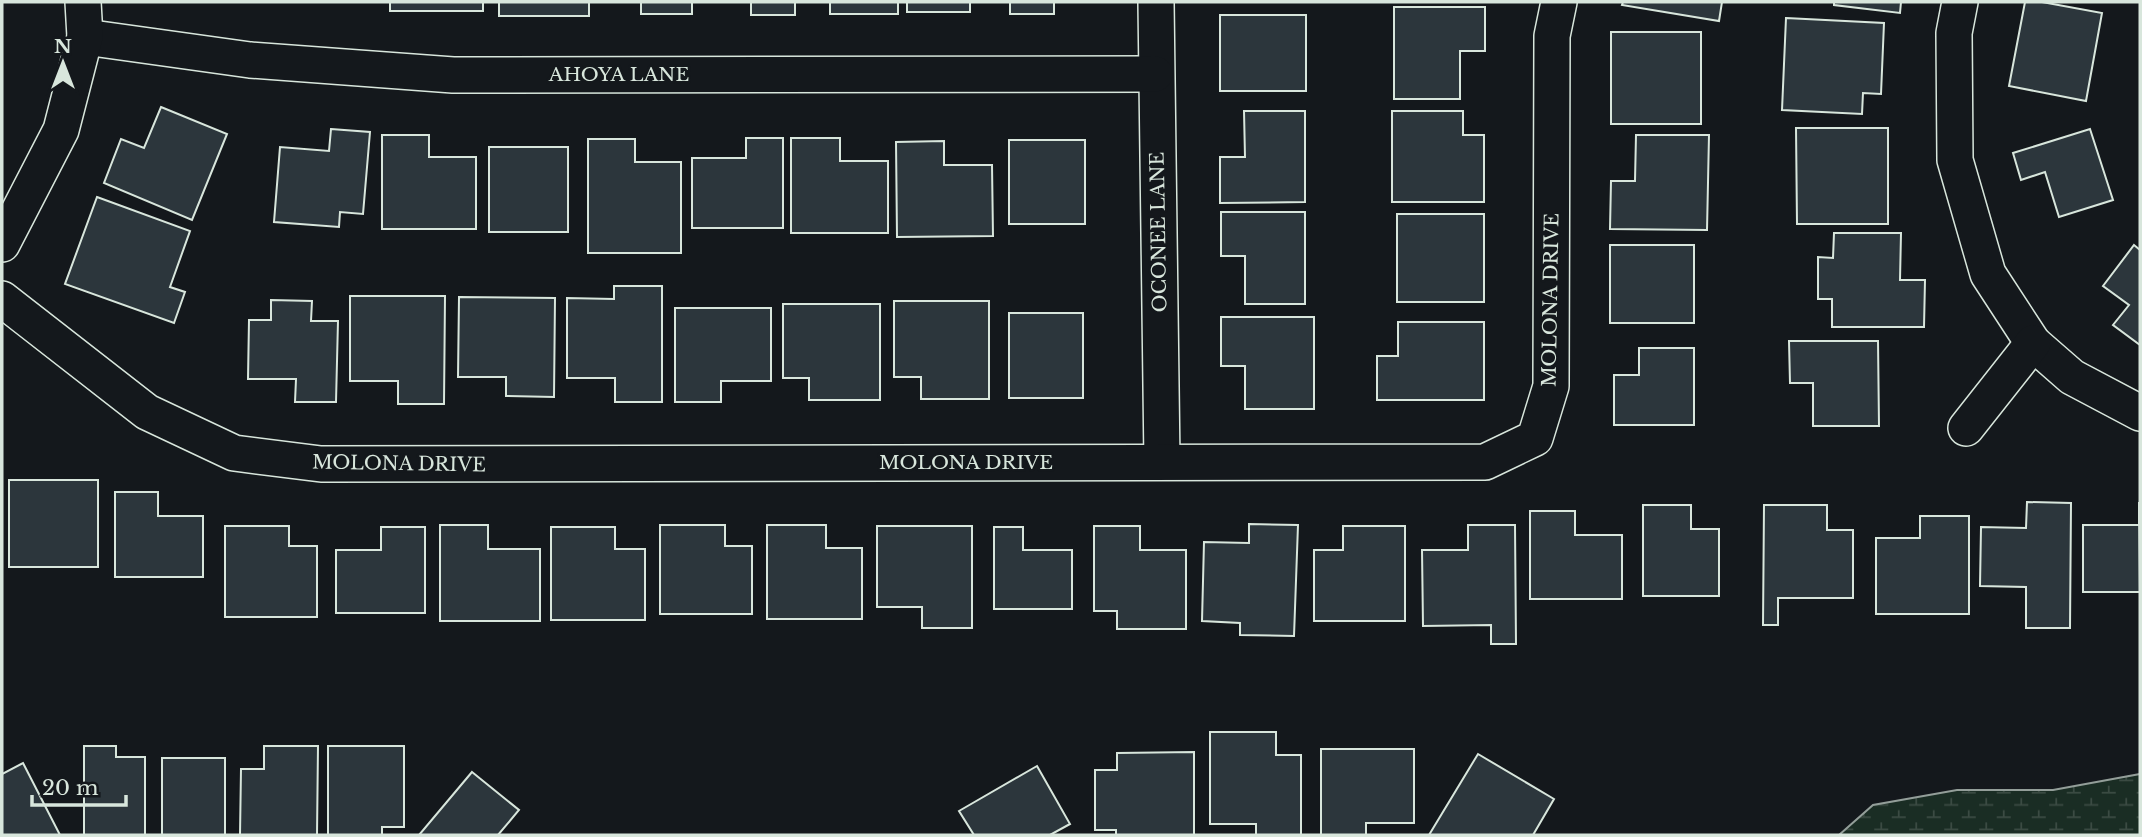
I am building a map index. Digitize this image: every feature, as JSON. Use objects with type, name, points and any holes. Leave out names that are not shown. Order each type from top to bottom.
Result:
[{"type":"street","points":[[2,244],[61,130],[85,37],[83,2]]},
{"type":"street","name":"OCONEE LANE","points":[[1156,2],[1162,462]]},
{"type":"street","name":"MOLONA DRIVE","points":[[2,299],[147,412],[234,453],[321,464],[1485,462],[1535,438],[1551,386],[1552,36],[1559,2]]},
{"type":"street","points":[[1960,2],[1954,33],[1955,160],[1988,274],[2033,343],[2073,377],[2140,413]]},
{"type":"street","name":"AHOYA LANE","points":[[85,37],[250,60],[453,75],[1155,74]]},
{"type":"street","points":[[1966,428],[2033,343]]},
{"type":"green space","points":[[2140,774],[2140,835],[1839,835],[1873,805],[1957,790],[2053,790]]},
{"type":"building","points":[[390,2],[483,2],[483,11],[390,11]]},
{"type":"building","points":[[499,2],[589,2],[589,16],[499,16]]},
{"type":"building","points":[[641,2],[692,2],[692,14],[641,14]]},
{"type":"building","points":[[751,2],[795,2],[795,15],[751,15]]},
{"type":"building","points":[[830,2],[898,2],[898,14],[830,14]]},
{"type":"building","points":[[907,2],[970,2],[970,12],[907,12]]},
{"type":"building","points":[[1010,2],[1054,2],[1054,14],[1010,14]]},
{"type":"building","points":[[1623,2],[1722,2],[1719,21],[1622,5]]},
{"type":"building","points":[[1834,2],[1901,2],[1900,13],[1834,5]]},
{"type":"building","points":[[2025,2],[2042,2],[2102,13],[2086,101],[2009,86]]},
{"type":"building","points":[[1394,7],[1485,7],[1485,51],[1460,51],[1460,99],[1394,99]]},
{"type":"building","points":[[1220,15],[1306,15],[1306,91],[1220,91]]},
{"type":"building","points":[[1786,18],[1884,23],[1881,94],[1863,93],[1862,114],[1782,110]]},
{"type":"building","points":[[1611,32],[1701,32],[1701,124],[1611,124]]},
{"type":"building","points":[[161,107],[227,134],[192,220],[104,183],[121,139],[144,148]]},
{"type":"building","points":[[1244,111],[1305,111],[1305,202],[1220,203],[1220,157],[1245,157]]},
{"type":"building","points":[[1392,111],[1463,111],[1463,135],[1484,135],[1484,202],[1392,202]]},
{"type":"building","points":[[1796,128],[1888,128],[1888,224],[1797,224]]},
{"type":"building","points":[[331,129],[370,132],[363,214],[340,212],[339,227],[274,222],[280,147],[329,151]]},
{"type":"building","points":[[2090,129],[2113,200],[2059,217],[2045,172],[2021,180],[2013,153]]},
{"type":"building","points":[[382,135],[429,135],[429,157],[476,157],[476,229],[382,229]]},
{"type":"building","points":[[1636,135],[1709,135],[1707,230],[1610,229],[1611,181],[1635,181]]},
{"type":"building","points":[[746,138],[783,138],[783,228],[692,228],[692,158],[746,158]]},
{"type":"building","points":[[791,138],[840,138],[840,161],[888,161],[888,233],[791,233]]},
{"type":"building","points":[[588,139],[635,139],[635,162],[681,162],[681,253],[588,253]]},
{"type":"building","points":[[1009,140],[1085,140],[1085,224],[1009,224]]},
{"type":"building","points":[[944,141],[944,165],[992,165],[993,236],[897,237],[896,142]]},
{"type":"building","points":[[489,147],[568,147],[568,232],[489,232]]},
{"type":"building","points":[[97,197],[190,231],[170,287],[185,292],[174,323],[65,284]]},
{"type":"building","points":[[1221,212],[1305,212],[1305,304],[1245,304],[1245,256],[1221,256]]},
{"type":"building","points":[[1397,214],[1484,214],[1484,302],[1397,302]]},
{"type":"building","points":[[1834,233],[1901,233],[1900,280],[1925,280],[1924,327],[1832,327],[1832,299],[1818,299],[1818,257],[1833,258]]},
{"type":"building","points":[[1610,245],[1694,245],[1694,323],[1610,323]]},
{"type":"building","points":[[2134,245],[2140,250],[2140,345],[2113,325],[2129,305],[2103,286]]},
{"type":"building","points":[[614,286],[662,286],[662,402],[615,402],[615,378],[567,378],[567,298],[614,299]]},
{"type":"building","points":[[350,296],[445,296],[444,404],[398,404],[398,381],[350,381]]},
{"type":"building","points":[[459,297],[555,298],[554,397],[506,396],[506,377],[458,377]]},
{"type":"building","points":[[271,300],[312,301],[311,321],[338,321],[336,402],[295,402],[296,379],[248,379],[249,320],[271,320]]},
{"type":"building","points":[[894,301],[989,301],[989,399],[921,399],[921,377],[894,377]]},
{"type":"building","points":[[783,304],[880,304],[880,400],[809,400],[809,378],[783,378]]},
{"type":"building","points":[[675,308],[771,308],[771,381],[721,381],[721,402],[675,402]]},
{"type":"building","points":[[1009,313],[1083,313],[1083,398],[1009,398]]},
{"type":"building","points":[[1221,317],[1314,317],[1314,409],[1245,409],[1245,366],[1221,366]]},
{"type":"building","points":[[1398,322],[1484,322],[1484,400],[1377,400],[1377,356],[1398,356]]},
{"type":"building","points":[[1789,341],[1878,341],[1879,426],[1813,426],[1813,383],[1790,383]]},
{"type":"building","points":[[1639,348],[1694,348],[1694,425],[1614,425],[1614,375],[1639,375]]},
{"type":"building","points":[[9,480],[98,480],[98,567],[9,567]]},
{"type":"building","points":[[115,492],[158,492],[158,516],[203,516],[203,577],[115,577]]},
{"type":"building","points":[[2027,502],[2071,503],[2070,628],[2026,628],[2026,587],[1980,586],[1981,527],[2026,528]]},
{"type":"building","points":[[2139,502],[2140,592],[2083,592],[2083,525],[2139,525]]},
{"type":"building","points":[[1643,505],[1691,505],[1691,529],[1719,529],[1719,596],[1643,596]]},
{"type":"building","points":[[1764,505],[1827,505],[1827,530],[1853,530],[1853,598],[1778,598],[1778,625],[1763,625]]},
{"type":"building","points":[[1530,511],[1575,511],[1575,535],[1622,535],[1622,599],[1530,599]]},
{"type":"building","points":[[1920,516],[1969,516],[1969,614],[1876,614],[1876,538],[1920,538]]},
{"type":"building","points":[[1249,524],[1298,525],[1294,636],[1240,635],[1240,623],[1202,621],[1204,542],[1249,543]]},
{"type":"building","points":[[440,525],[488,525],[488,549],[540,549],[540,621],[440,621]]},
{"type":"building","points":[[660,525],[725,525],[725,546],[752,546],[752,614],[660,614]]},
{"type":"building","points":[[767,525],[826,525],[826,548],[862,548],[862,619],[767,619]]},
{"type":"building","points":[[1468,525],[1515,525],[1516,644],[1491,644],[1491,625],[1423,626],[1422,550],[1468,550]]},
{"type":"building","points":[[225,526],[289,526],[289,546],[317,546],[317,617],[225,617]]},
{"type":"building","points":[[877,526],[972,526],[972,628],[922,628],[922,607],[877,607]]},
{"type":"building","points":[[1094,526],[1140,526],[1140,550],[1186,550],[1186,629],[1117,629],[1117,611],[1094,611]]},
{"type":"building","points":[[1343,526],[1405,526],[1405,621],[1314,621],[1314,550],[1343,550]]},
{"type":"building","points":[[381,527],[425,527],[425,613],[336,613],[336,550],[381,550]]},
{"type":"building","points":[[551,527],[615,527],[615,549],[645,549],[645,620],[551,620]]},
{"type":"building","points":[[994,527],[1023,527],[1023,550],[1072,550],[1072,609],[994,609]]},
{"type":"building","points":[[1210,732],[1276,732],[1276,755],[1301,755],[1301,835],[1256,835],[1256,824],[1210,824]]},
{"type":"building","points":[[84,746],[116,746],[116,757],[145,757],[145,835],[84,835]]},
{"type":"building","points":[[264,746],[318,746],[317,835],[240,835],[241,769],[264,769]]},
{"type":"building","points":[[328,746],[404,746],[404,827],[382,827],[382,835],[328,835]]},
{"type":"building","points":[[1321,749],[1414,749],[1414,823],[1366,823],[1366,835],[1321,835]]},
{"type":"building","points":[[1194,752],[1194,835],[1116,835],[1116,830],[1095,830],[1095,770],[1117,770],[1117,753]]},
{"type":"building","points":[[1478,754],[1554,799],[1533,835],[1429,835]]},
{"type":"building","points":[[162,758],[225,758],[225,835],[162,835]]},
{"type":"building","points":[[23,763],[60,835],[2,835],[2,774]]},
{"type":"building","points":[[1037,766],[1070,824],[1050,835],[974,835],[959,811]]},
{"type":"building","points":[[472,772],[519,810],[498,835],[419,835]]}]
